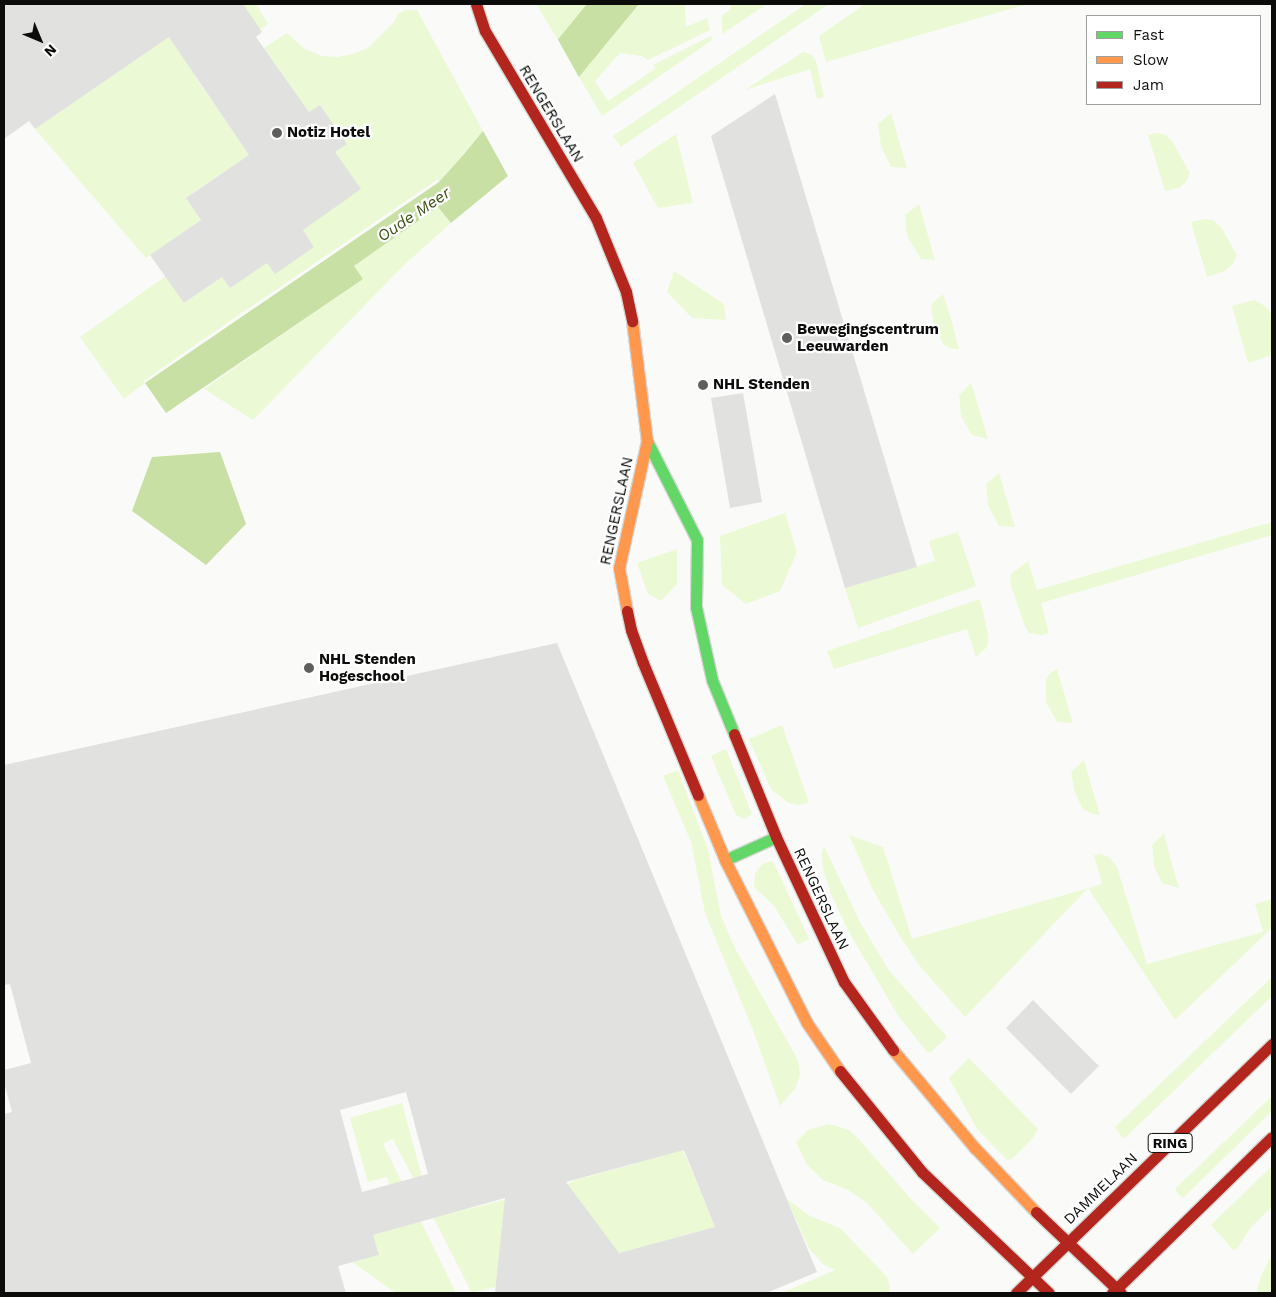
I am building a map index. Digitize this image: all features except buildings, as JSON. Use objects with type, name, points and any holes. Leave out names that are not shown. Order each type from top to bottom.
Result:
[{"type":"street","name":"RENGERSLAAN","points":[[476,4],[485,31],[596,218],[626,292],[636,340],[647,441],[619,568],[620,577],[631,630],[643,663],[725,860],[807,1023],[847,1082],[922,1172],[1049,1293]]},
{"type":"street","name":"RENGERSLAAN","points":[[647,441],[697,540],[696,607],[712,680],[776,838],[844,982],[879,1034],[975,1148],[1117,1292]]},
{"type":"street","points":[[725,860],[776,838]]},
{"type":"street","name":"DAMMELAAN","points":[[1016,1293],[1272,1044]]},
{"type":"street","points":[[1117,1292],[1272,1137]]},
{"type":"shaded area","points":[[215,4],[256,4],[268,24],[228,52],[202,13]]},
{"type":"shaded area","points":[[536,4],[587,4],[558,40]]},
{"type":"shaded area","points":[[639,4],[685,4],[686,27],[707,18],[710,30],[648,60],[642,56],[620,53],[595,81],[608,101],[656,68],[653,65],[711,36],[712,40],[602,116],[579,77]]},
{"type":"shaded area","points":[[732,4],[767,4],[722,34],[722,15],[729,11]]},
{"type":"shaded area","points":[[806,4],[829,4],[621,147],[613,136]]},
{"type":"shaded area","points":[[865,4],[1028,4],[826,62],[819,36]]},
{"type":"shaded area","points":[[405,10],[417,10],[483,131],[439,182],[438,179],[195,345],[144,381],[145,383],[124,399],[80,337],[166,276],[185,303],[222,277],[230,288],[267,263],[314,247],[303,230],[335,152],[346,144],[320,105],[309,112],[264,48],[287,33],[305,49],[322,56],[337,57],[352,54],[368,48],[394,22],[398,14]]},
{"type":"shaded area","points":[[185,26],[211,64],[194,75],[257,166],[225,171],[186,198],[201,220],[146,258],[35,129]]},
{"type":"shaded area","points":[[803,52],[812,55],[816,61],[824,97],[817,99],[810,69],[745,90]]},
{"type":"shaded area","points":[[891,113],[907,168],[891,167],[881,146],[878,124]]},
{"type":"shaded area","points":[[1157,133],[1166,135],[1172,141],[1190,173],[1186,182],[1179,188],[1165,191],[1148,135]]},
{"type":"shaded area","points":[[676,134],[693,203],[658,208],[633,163]]},
{"type":"shaded area","points":[[919,204],[935,260],[921,259],[907,236],[905,215]]},
{"type":"shaded area","points":[[439,207],[451,223],[403,266],[253,420],[204,389],[362,279],[354,266]]},
{"type":"shaded area","points":[[1205,219],[1213,220],[1221,227],[1237,255],[1233,264],[1225,271],[1207,277],[1191,222]]},
{"type":"shaded area","points":[[674,271],[724,304],[726,320],[692,318],[667,292]]},
{"type":"shaded area","points":[[943,294],[959,349],[952,349],[944,345],[934,326],[931,305]]},
{"type":"shaded area","points":[[1254,300],[1267,307],[1272,316],[1272,355],[1248,363],[1232,306]]},
{"type":"shaded area","points":[[971,383],[988,439],[972,435],[961,416],[959,395]]},
{"type":"shaded area","points":[[999,473],[1015,527],[999,526],[988,505],[986,484]]},
{"type":"shaded area","points":[[785,513],[797,552],[780,591],[746,604],[722,585],[720,536]]},
{"type":"shaded area","points":[[1272,522],[1272,535],[1041,603],[1049,633],[1042,635],[1029,633],[1010,583],[1011,574],[1028,561],[1037,590]]},
{"type":"shaded area","points":[[958,532],[976,586],[858,628],[845,588],[935,561],[929,541]]},
{"type":"shaded area","points":[[677,549],[677,584],[661,601],[648,594],[637,563]]},
{"type":"shaded area","points":[[980,599],[988,634],[988,646],[976,657],[967,629],[834,669],[827,651]]},
{"type":"shaded area","points":[[1057,669],[1073,723],[1057,722],[1046,702],[1046,680],[1050,673]]},
{"type":"shaded area","points":[[782,725],[809,803],[797,805],[787,802],[771,789],[749,739]]},
{"type":"shaded area","points":[[726,749],[752,814],[745,819],[736,815],[711,756]]},
{"type":"shaded area","points":[[1084,760],[1100,815],[1092,814],[1083,809],[1075,793],[1071,772]]},
{"type":"shaded area","points":[[678,770],[708,850],[721,916],[735,948],[798,1060],[800,1075],[795,1089],[780,1106],[753,1030],[705,913],[691,842],[663,776]]},
{"type":"shaded area","points":[[1164,833],[1179,888],[1162,883],[1154,866],[1152,845]]},
{"type":"shaded area","points":[[849,835],[883,847],[912,939],[1088,888],[965,1017],[919,965],[901,938],[873,890]]},
{"type":"shaded area","points":[[824,846],[860,922],[888,969],[947,1037],[931,1052],[927,1052],[899,1017],[850,934],[831,894],[823,869],[822,853]]},
{"type":"shaded area","points":[[1100,854],[1109,857],[1117,867],[1147,964],[1263,932],[1255,904],[1272,899],[1272,928],[1175,1020],[1088,888],[1102,884],[1094,855]]},
{"type":"shaded area","points":[[770,861],[774,863],[809,939],[798,945],[774,906],[754,887],[755,874],[761,865]]},
{"type":"shaded area","points":[[1272,977],[1272,996],[1125,1138],[1121,1136],[1115,1127]]},
{"type":"shaded area","points":[[635,1033],[715,1227],[472,1293],[433,1218],[568,1184],[575,1180],[638,1163]]},
{"type":"shaded area","points":[[969,1058],[1038,1129],[1033,1138],[1012,1159],[1007,1160],[977,1129],[949,1078]]},
{"type":"shaded area","points":[[1272,1096],[1272,1111],[1183,1198],[1179,1195],[1175,1189]]},
{"type":"shaded area","points":[[402,1103],[432,1216],[393,1139],[383,1144],[456,1293],[396,1293],[352,1262],[379,1255],[373,1235],[401,1227],[387,1177],[368,1182],[350,1118]]},
{"type":"shaded area","points":[[829,1124],[849,1130],[858,1138],[910,1198],[940,1228],[913,1254],[866,1202],[848,1190],[823,1180],[807,1165],[796,1142],[808,1130]]},
{"type":"shaded area","points":[[1272,1166],[1272,1207],[1251,1227],[1237,1249],[1233,1250],[1211,1225]]},
{"type":"shaded area","points":[[787,1199],[810,1216],[840,1228],[887,1277],[890,1286],[889,1293],[782,1293],[835,1270],[823,1264],[808,1247]]},
{"type":"shaded area","points":[[1272,1254],[1272,1293],[1256,1293],[1261,1276]]},
{"type":"water","name":"Oude Meer","points":[[587,4],[639,4],[504,168],[508,176],[451,223],[438,207],[354,266],[363,279],[166,413],[145,383],[439,182]]},
{"type":"water","points":[[220,452],[246,524],[206,565],[132,511],[152,457]]},
{"type":"pier","points":[[557,38],[580,79],[507,169],[510,174],[508,176],[482,129]]},
{"type":"traffic: fast","points":[[647,441],[697,540],[696,607],[712,680],[734,734]]},
{"type":"traffic: fast","points":[[725,860],[776,837]]},
{"type":"traffic: slow","points":[[627,611],[619,568],[647,441],[632,321]]},
{"type":"traffic: slow","points":[[698,795],[725,860],[807,1023],[840,1071]]},
{"type":"traffic: slow","points":[[893,1050],[975,1148],[1036,1212]]},
{"type":"traffic: jam","points":[[476,4],[485,31],[596,218],[626,292],[632,321]]},
{"type":"traffic: jam","points":[[627,611],[631,630],[643,663],[698,795]]},
{"type":"traffic: jam","points":[[734,734],[776,837],[844,982],[893,1050]]},
{"type":"traffic: jam","points":[[1016,1293],[1272,1044]]},
{"type":"traffic: jam","points":[[840,1071],[922,1172],[1049,1293]]},
{"type":"traffic: jam","points":[[1112,1293],[1272,1137]]},
{"type":"traffic: jam","points":[[1036,1212],[1121,1293]]},
{"type":"place","name":"Notiz Hotel","points":[[277,133]]},
{"type":"place","name":"Bewegingscentrum Leeuwarden","points":[[787,338]]},
{"type":"place","name":"NHL Stenden","points":[[703,385]]},
{"type":"place","name":"NHL Stenden Hogeschool","points":[[309,668]]}]
